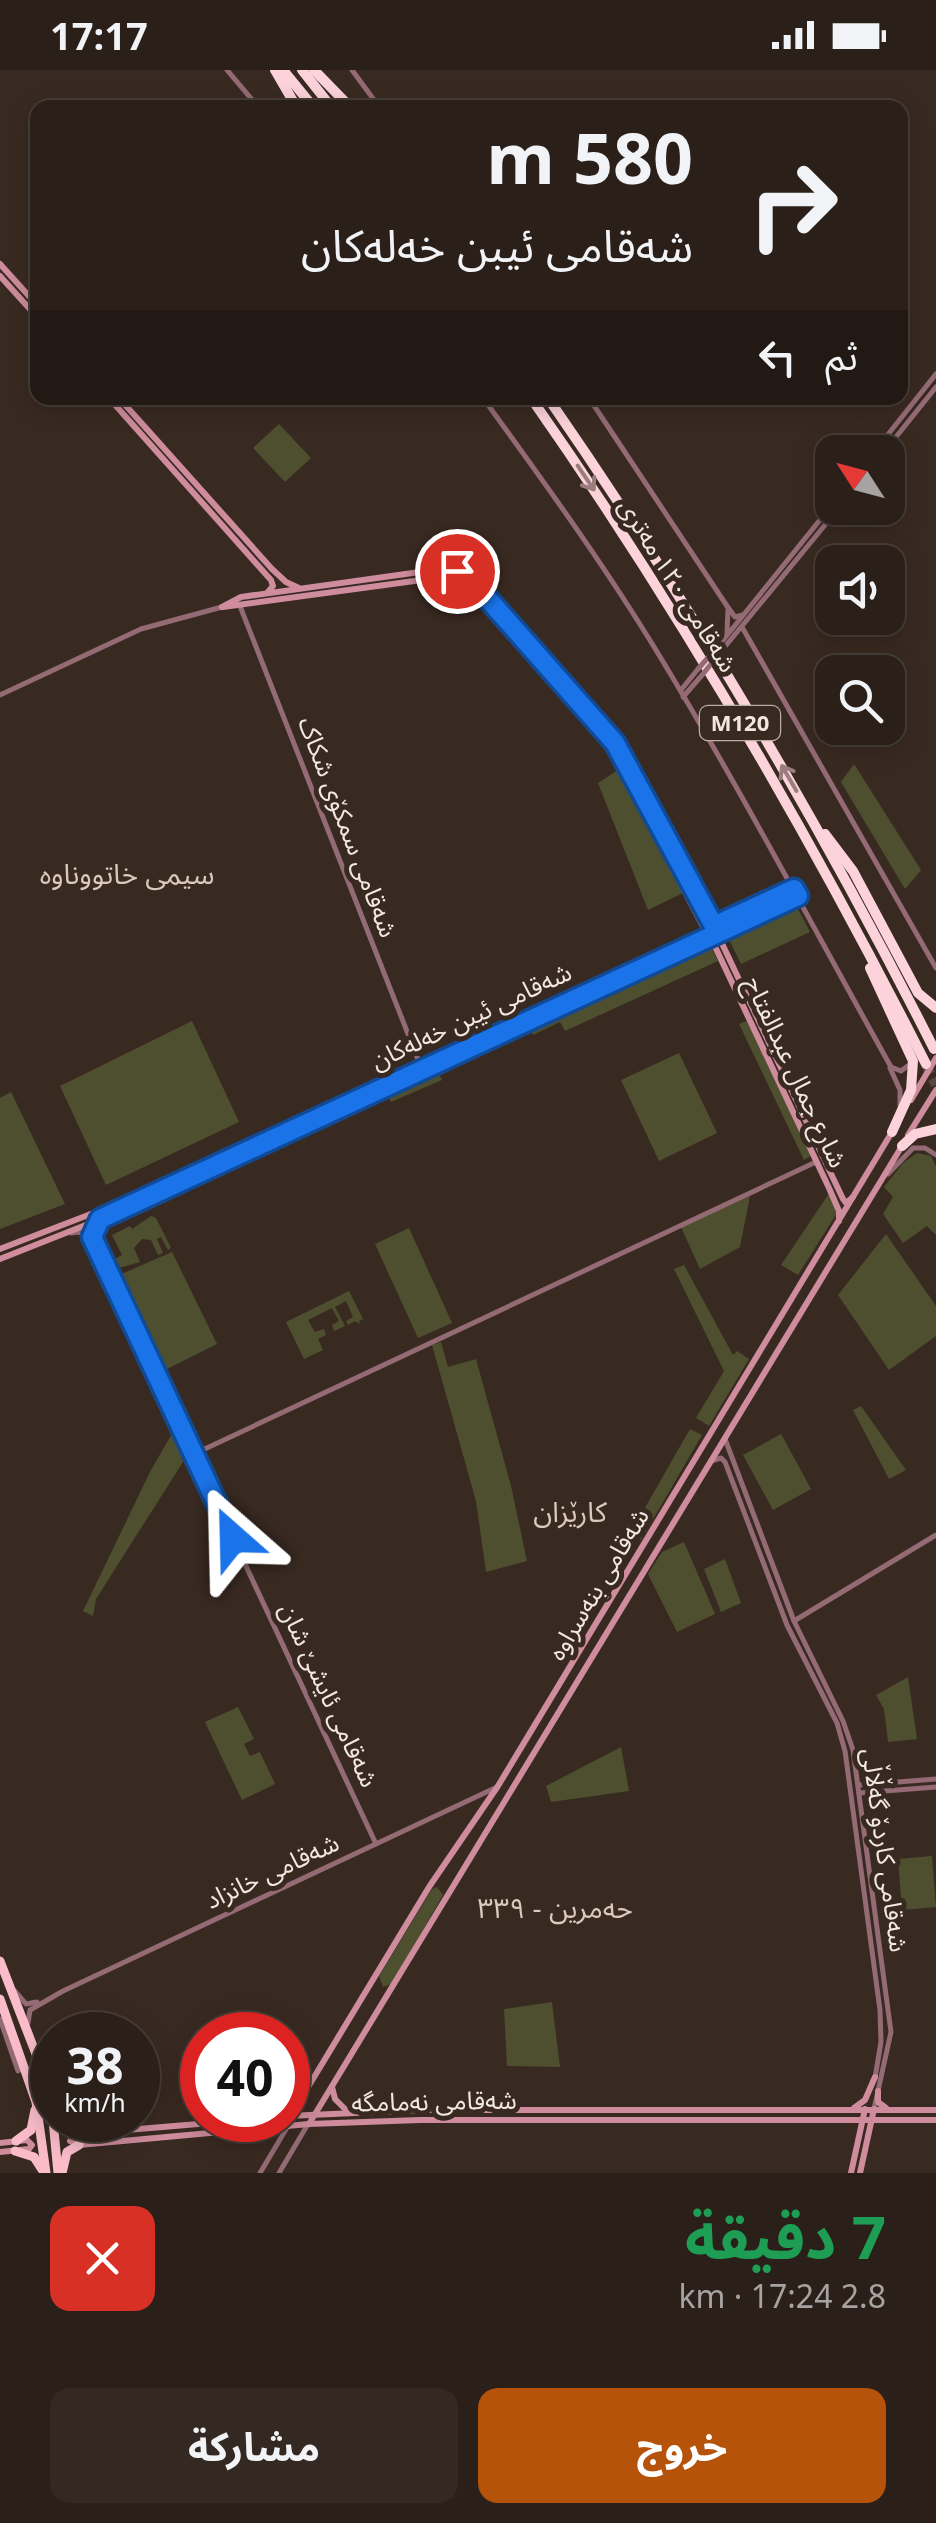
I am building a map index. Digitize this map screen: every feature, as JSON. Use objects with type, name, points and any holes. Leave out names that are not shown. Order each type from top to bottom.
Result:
[{"type":"highway","points":[[274,70],[292,100]]},
{"type":"highway","points":[[283,70],[307,100]]},
{"type":"highway","points":[[302,70],[326,100]]},
{"type":"highway","points":[[314,70],[343,100]]},
{"type":"highway","name":"شەقامی ١٢٠ مەتری","points":[[536,405],[663,597],[932,1057]]},
{"type":"highway","name":"شەقامی ١٢٠ مەتری","points":[[553,405],[698,624],[812,820],[932,1057]]},
{"type":"highway","points":[[784,798],[911,1055],[911,1090],[892,1132]]},
{"type":"highway","points":[[812,820],[853,871],[920,996],[936,1008]]},
{"type":"highway","points":[[902,1146],[914,1134],[936,1129]]},
{"type":"highway","points":[[0,1962],[30,2040]]},
{"type":"highway","points":[[0,1998],[30,2085]]},
{"type":"highway","points":[[30,2131],[15,2146],[34,2157],[44,2173]]},
{"type":"highway","points":[[41,2142],[44,2173]]},
{"type":"highway","points":[[57,2142],[60,2173]]},
{"type":"highway","points":[[60,2173],[66,2154],[77,2142]]},
{"type":"main road","points":[[0,264],[30,297]]},
{"type":"main road","points":[[0,276],[30,309]]},
{"type":"main road","points":[[115,405],[272,569],[289,585],[303,589]]},
{"type":"main road","points":[[125,405],[269,577],[273,586],[267,594]]},
{"type":"main road","name":"شارع جمال عبدالفتاح","points":[[327,589],[444,576],[460,580],[609,748],[712,931],[841,1204],[838,1226]]},
{"type":"main road","points":[[222,607],[237,598],[327,589]]},
{"type":"main road","points":[[222,607],[327,589]]},
{"type":"main road","name":"شەقامی ئیبن خەلەکان","points":[[0,1259],[796,892]]},
{"type":"main road","name":"شەقامی ئیبن خەلەکان","points":[[367,1091],[535,1008],[712,931]]},
{"type":"main road","points":[[597,964],[603,977]]},
{"type":"main road","points":[[529,996],[535,1008]]},
{"type":"main road","points":[[472,1023],[478,1035]]},
{"type":"main road","name":"شەقامی بنەسراوە","points":[[310,2083],[655,1528],[838,1226],[932,1057]]},
{"type":"main road","name":"شارع جمال عبدالفتاح","points":[[779,1073],[816,1162],[841,1204]]},
{"type":"main road","name":"شەقامی بنەسراوە","points":[[310,2121],[936,1090]]},
{"type":"main road","name":"شارع جمال عبدالفتاح","points":[[841,1204],[857,1192]]},
{"type":"main road","name":"شەقامی ئیبن خەلەکان","points":[[0,1249],[66,1234],[100,1219],[112,1209]]},
{"type":"main road","points":[[813,1266],[828,1247],[835,1248],[835,1256]]},
{"type":"main road","points":[[655,1528],[666,1535]]},
{"type":"main road","points":[[429,1888],[442,1884],[446,1896]]},
{"type":"main road","points":[[370,1984],[386,1994]]},
{"type":"main road","points":[[843,2110],[863,2102],[875,2077]]},
{"type":"main road","points":[[332,2083],[333,2096],[350,2114]]},
{"type":"main road","points":[[878,2091],[880,2105],[898,2110]]},
{"type":"main road","points":[[851,2173],[870,2109]]},
{"type":"main road","points":[[583,2110],[583,2120]]},
{"type":"main road","points":[[677,2110],[677,2120]]},
{"type":"main road","name":"شەقامی نەمامگە","points":[[310,2114],[936,2110]]},
{"type":"main road","name":"شەقامی نەمامگە","points":[[310,2124],[420,2120],[936,2120]]},
{"type":"main road","points":[[816,2120],[858,2123],[859,2138]]},
{"type":"main road","points":[[865,2150],[867,2120]]},
{"type":"main road","points":[[860,2173],[873,2124],[890,2120]]},
{"type":"main road","points":[[0,2143],[15,2146]]},
{"type":"main road","points":[[0,2152],[15,2146]]},
{"type":"street","points":[[227,70],[252,100]]},
{"type":"street","points":[[352,70],[374,100]]},
{"type":"street","points":[[888,435],[936,374]]},
{"type":"street","points":[[898,435],[936,387]]},
{"type":"street","points":[[488,405],[571,520],[681,694],[896,1071],[908,1067],[894,1019]]},
{"type":"street","points":[[594,405],[727,606],[735,616],[743,615]]},
{"type":"street","points":[[721,646],[734,637],[819,525]]},
{"type":"street","points":[[725,637],[822,525]]},
{"type":"street","name":"شەقامی سمکۆی شکاک","points":[[240,606],[419,1062]]},
{"type":"street","points":[[681,694],[721,646],[729,620],[727,606]]},
{"type":"street","points":[[0,695],[141,629],[222,607]]},
{"type":"street","points":[[742,627],[936,968]]},
{"type":"street","points":[[734,637],[751,645]]},
{"type":"street","points":[[880,1047],[900,1094],[898,1112],[882,1150]]},
{"type":"street","points":[[879,1184],[913,1148],[925,1148],[936,1155]]},
{"type":"street","points":[[194,1454],[816,1162]]},
{"type":"street","points":[[66,1234],[78,1232],[92,1237],[100,1219]]},
{"type":"street","name":"شەقامی ئایشێ شان","points":[[92,1237],[376,1844]]},
{"type":"street","name":"شەقامی کاردۆ گەڵاڵی","points":[[725,1439],[787,1625],[837,1723],[848,1762],[890,2032],[878,2091],[870,2109]]},
{"type":"street","name":"شەقامی کاردۆ گەڵاڵی","points":[[711,1461],[717,1458],[724,1462],[775,1581],[844,1721],[858,1785],[880,2010],[881,2042],[870,2109]]},
{"type":"street","points":[[794,1621],[936,1535]]},
{"type":"street","points":[[858,1785],[936,1779]]},
{"type":"street","name":"شەقامی خانزاد","points":[[29,2037],[30,2010],[63,1991],[498,1786]]},
{"type":"street","points":[[858,1793],[936,1787]]},
{"type":"street","name":"شەقامی خانزاد","points":[[8,1982],[26,2004],[63,1991]]},
{"type":"street","points":[[0,2019],[18,2070]]},
{"type":"street","points":[[260,2173],[278,2142]]},
{"type":"street","points":[[279,2173],[297,2142]]},
{"type":"green space","points":[[279,424],[311,458],[285,482],[253,448]]},
{"type":"green space","points":[[854,764],[921,870],[905,889],[841,782]]},
{"type":"green space","points":[[618,770],[683,893],[648,910],[598,783]]},
{"type":"green space","points":[[794,901],[810,932],[741,964],[726,933]]},
{"type":"green space","points":[[708,941],[718,961],[565,1031],[560,1022],[533,1035],[528,1024]]},
{"type":"green space","points":[[192,1021],[239,1122],[106,1185],[60,1086]]},
{"type":"green space","points":[[747,1021],[811,1156],[804,1160],[739,1024]]},
{"type":"green space","points":[[679,1053],[717,1133],[659,1161],[621,1080]]},
{"type":"green space","points":[[436,1068],[442,1080],[391,1102],[389,1098],[318,1130],[316,1124]]},
{"type":"green space","points":[[11,1092],[65,1204],[0,1229],[0,1098]]},
{"type":"green space","points":[[917,1153],[931,1156],[936,1166],[936,1235],[927,1226],[903,1243],[883,1214],[893,1197],[884,1187],[903,1163]]},
{"type":"green space","points":[[830,1192],[837,1213],[798,1275],[781,1265]]},
{"type":"green space","points":[[750,1196],[740,1247],[700,1269],[681,1227]]},
{"type":"green space","points":[[151,1216],[156,1218],[171,1248],[168,1250],[161,1237],[157,1239],[163,1253],[158,1255],[151,1240],[142,1239],[134,1248],[140,1262],[119,1268],[115,1259],[122,1255],[112,1235],[130,1226],[132,1229]]},
{"type":"green space","points":[[409,1228],[452,1323],[418,1338],[375,1244]]},
{"type":"green space","points":[[886,1234],[936,1306],[936,1336],[889,1370],[838,1295]]},
{"type":"green space","points":[[172,1252],[217,1344],[161,1372],[119,1275]]},
{"type":"green space","points":[[684,1265],[733,1355],[737,1351],[749,1359],[709,1426],[696,1418],[724,1371],[674,1269]]},
{"type":"green space","points":[[349,1291],[363,1319],[360,1324],[355,1321],[348,1325],[346,1321],[353,1317],[346,1301],[335,1307],[345,1326],[334,1331],[332,1325],[339,1321],[332,1308],[308,1320],[315,1332],[324,1329],[326,1335],[318,1339],[323,1350],[304,1359],[286,1322]]},
{"type":"green space","points":[[441,1342],[448,1367],[476,1359],[527,1561],[486,1572],[476,1501],[432,1345]]},
{"type":"green space","points":[[861,1406],[906,1470],[889,1479],[853,1410]]},
{"type":"green space","points":[[690,1429],[702,1435],[641,1540],[630,1534]]},
{"type":"green space","points":[[174,1430],[188,1454],[96,1599],[93,1616],[83,1611]]},
{"type":"green space","points":[[781,1434],[811,1489],[773,1510],[743,1455]]},
{"type":"green space","points":[[684,1542],[715,1614],[677,1632],[648,1574],[662,1552]]},
{"type":"green space","points":[[725,1559],[741,1603],[721,1612],[704,1569]]},
{"type":"green space","points":[[908,1677],[917,1739],[888,1742],[884,1709],[876,1695]]},
{"type":"green space","points":[[238,1707],[254,1739],[244,1744],[250,1756],[260,1752],[275,1784],[242,1800],[205,1722]]},
{"type":"green space","points":[[621,1747],[629,1791],[551,1802],[546,1786]]},
{"type":"green space","points":[[932,1856],[936,1907],[902,1910],[898,1859]]},
{"type":"green space","points":[[437,1887],[443,1895],[392,1984],[383,1987],[379,1976],[432,1889]]},
{"type":"green space","points":[[552,2002],[560,2067],[507,2066],[504,2009]]},
{"type":"tunnel","points":[[926,1065],[936,1085]]},
{"type":"district","name":"سیمی خاتووناوه","points":[[127,874]]},
{"type":"district","name":"کارێزان","points":[[570,1512]]},
{"type":"district","name":"حەمرین - ٣٣٩","points":[[555,1908]]},
{"type":"route","points":[[233,1538],[92,1237],[100,1219],[798,896],[794,889],[714,926],[615,743],[473,582],[457,571]]}]
